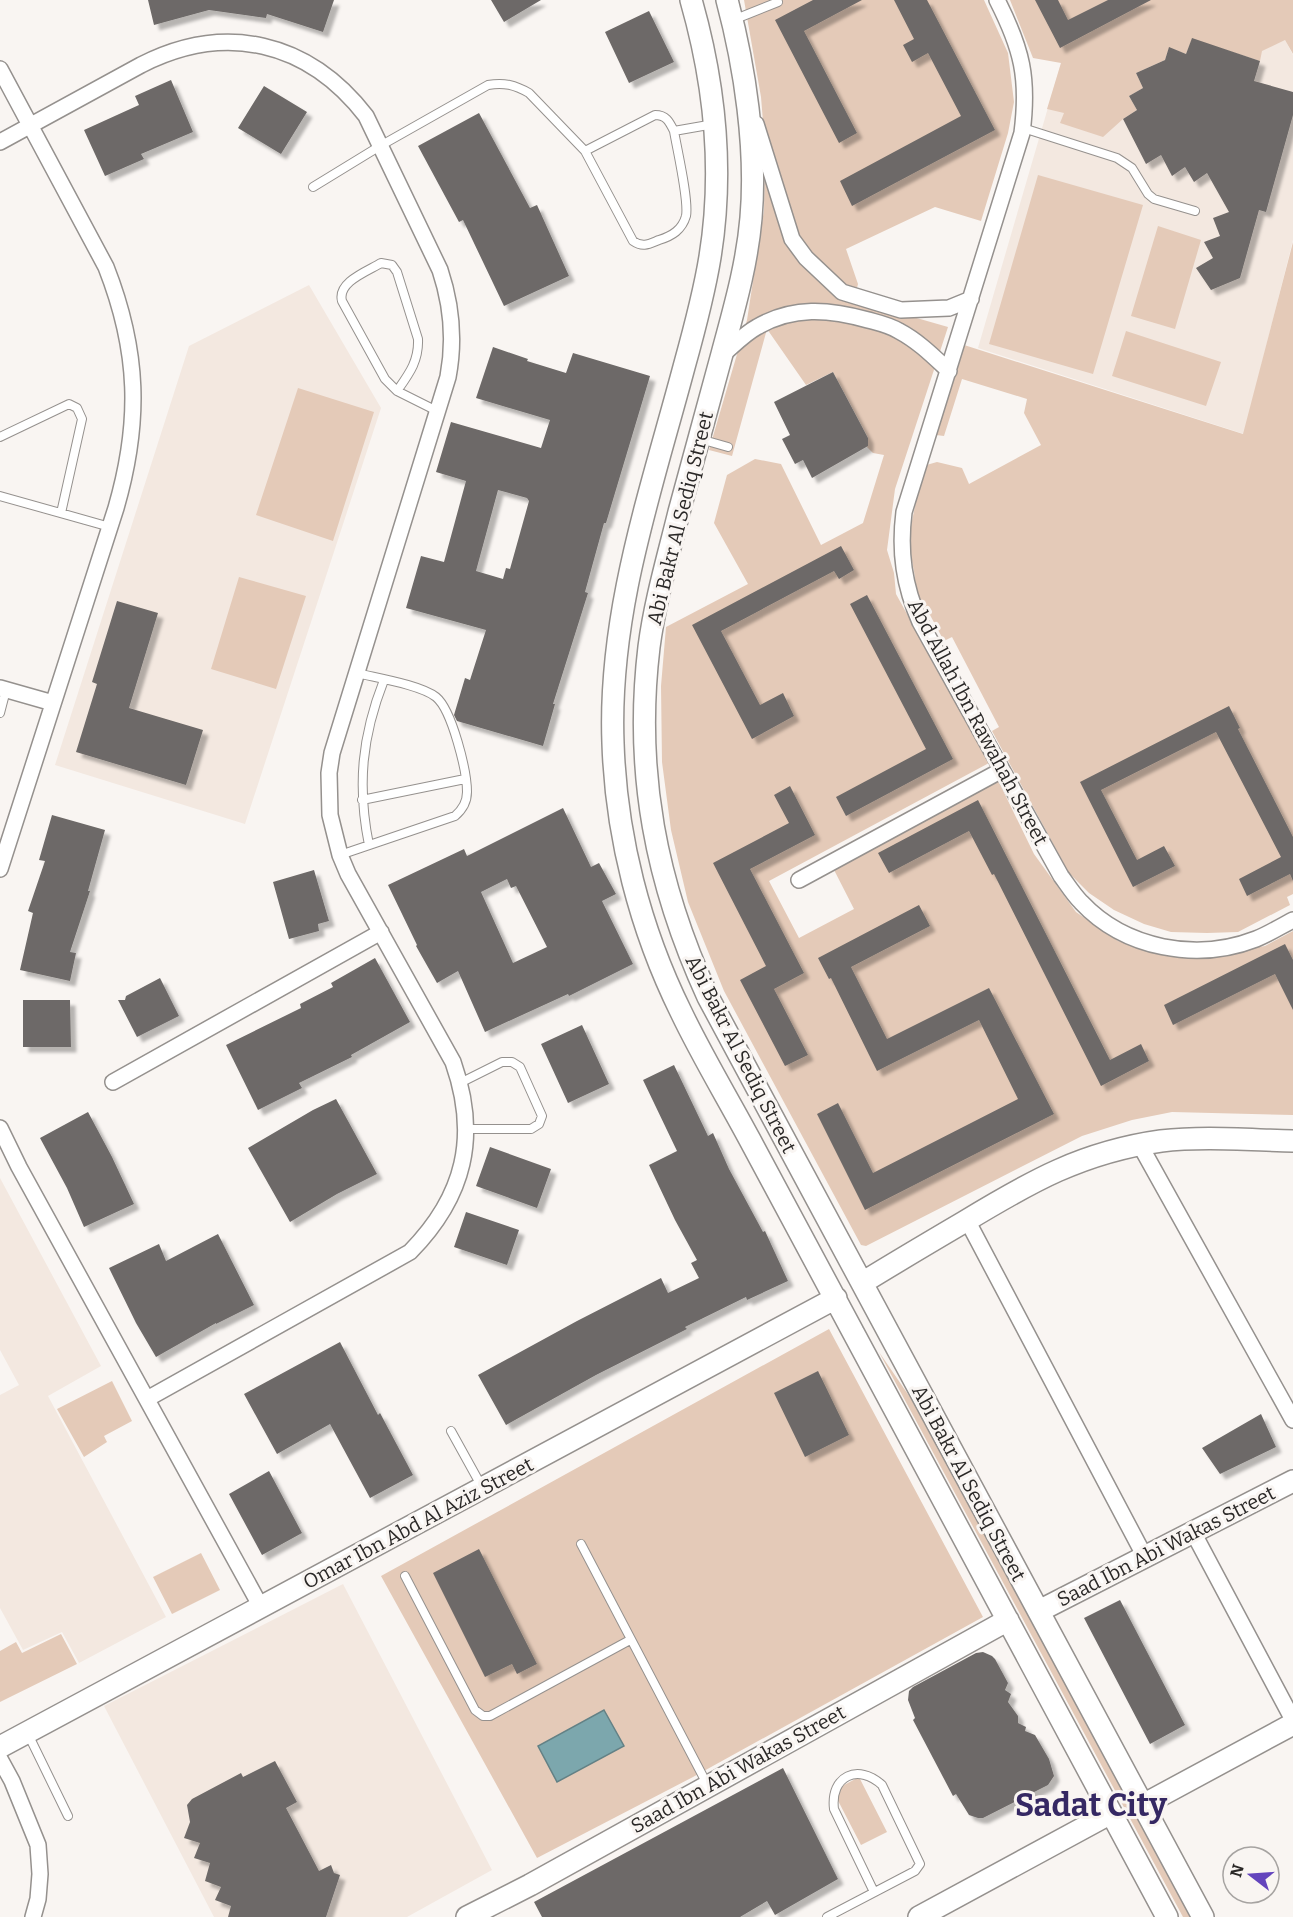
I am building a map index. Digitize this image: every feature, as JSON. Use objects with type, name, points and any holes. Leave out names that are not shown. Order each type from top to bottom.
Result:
[{"type":"main road","name":"Abi Bakr Al Sediq Street","points":[[692,0],[705,51],[715,124],[717,169],[715,212],[711,255],[703,294],[633,556],[616,649],[613,743],[616,790],[625,848],[646,927],[662,971],[682,1014],[1167,1917]]},
{"type":"main road","name":"Abi Bakr Al Sediq Street","points":[[730,10],[746,95],[752,149],[751,219],[739,290],[659,590],[648,659],[645,715],[647,787],[664,880],[678,926],[708,997],[1203,1917]]},
{"type":"main road","points":[[633,556],[666,564]]},
{"type":"main road","points":[[662,971],[692,962]]},
{"type":"main road","points":[[862,1283],[1024,1186],[1081,1160],[1163,1141],[1197,1139],[1293,1141]]},
{"type":"main road","name":"Omar Ibn Abd Al Aziz Street","points":[[0,1748],[836,1298]]},
{"type":"main road","points":[[898,1415],[924,1399]]},
{"type":"main road","name":"Saad Ibn Abi Wakas Street","points":[[1039,1611],[1293,1481]]},
{"type":"main road","name":"Saad Ibn Abi Wakas Street","points":[[473,1916],[1008,1620]]},
{"type":"main road","points":[[1143,1805],[1293,1722]]},
{"type":"main road","points":[[919,1917],[1111,1813]]},
{"type":"street","name":"Abd Allah Ibn Rawahah Street","points":[[997,0],[1012,29],[1023,68],[1025,87],[1023,128],[904,512],[903,572],[912,606],[1061,876],[1081,902],[1107,923],[1136,939],[1172,949],[1213,950],[1235,946],[1257,939],[1293,920]]},
{"type":"street","points":[[0,142],[159,56],[200,44],[221,42],[242,42],[283,51],[321,71],[353,99],[366,116],[440,270],[450,305],[452,359],[444,395],[437,411],[332,753],[329,773],[330,815],[340,855],[348,874],[453,1062],[460,1083],[465,1106],[466,1129],[459,1175],[440,1217],[410,1252],[147,1400]]},
{"type":"street","points":[[0,69],[106,267],[116,292],[129,344],[133,399],[133,427],[124,482],[0,869]]},
{"type":"street","points":[[746,95],[792,239],[816,269],[842,292],[901,310],[950,308],[971,299]]},
{"type":"street","points":[[721,356],[756,327],[788,313],[824,310],[853,315],[889,326],[909,337],[949,371]]},
{"type":"street","points":[[3,689],[53,703]]},
{"type":"street","points":[[799,880],[1002,770]]},
{"type":"street","points":[[113,1082],[381,932]]},
{"type":"street","points":[[0,1128],[19,1167],[261,1607]]},
{"type":"street","points":[[1140,1145],[1293,1420]]},
{"type":"street","points":[[967,1220],[1145,1557]]},
{"type":"street","points":[[1194,1532],[1293,1722]]},
{"type":"street","points":[[0,1759],[12,1781],[38,1845],[40,1874],[38,1899],[33,1917]]},
{"type":"lane","points":[[730,10],[778,2]]},
{"type":"lane","points":[[313,187],[488,85],[505,83],[529,93],[585,151],[629,237],[637,244],[646,245],[672,236],[678,230],[686,216],[686,208],[674,131],[669,120],[655,115],[585,151]]},
{"type":"lane","points":[[674,131],[715,124]]},
{"type":"lane","points":[[1023,128],[1118,158],[1132,168],[1148,194],[1154,199],[1195,211]]},
{"type":"lane","points":[[397,391],[414,367],[418,339],[397,272],[392,265],[381,263],[345,285],[340,296],[385,379],[397,391],[437,411]]},
{"type":"lane","points":[[0,437],[69,404],[78,408],[82,419],[61,513]]},
{"type":"lane","points":[[699,439],[728,447]]},
{"type":"lane","points":[[0,496],[110,527]]},
{"type":"lane","points":[[340,855],[455,816],[466,800],[467,792],[458,738],[442,703],[428,692],[357,673]]},
{"type":"lane","points":[[369,845],[362,800],[362,777],[367,736],[375,703],[384,680]]},
{"type":"lane","points":[[0,713],[3,689]]},
{"type":"lane","points":[[362,800],[465,779]]},
{"type":"lane","points":[[460,1083],[502,1062],[513,1062],[520,1067],[542,1116],[540,1124],[531,1129],[466,1129]]},
{"type":"lane","points":[[452,1431],[483,1488]]},
{"type":"lane","points":[[581,1544],[708,1785]]},
{"type":"lane","points":[[405,1576],[475,1710],[483,1716],[490,1716],[630,1640]]},
{"type":"lane","points":[[28,1733],[68,1816]]},
{"type":"lane","points":[[827,1917],[915,1871],[920,1864],[882,1785],[874,1777],[864,1773],[853,1774],[843,1779],[836,1787],[832,1798],[834,1809],[874,1892]]},
{"type":"shaded area","points":[[744,0],[984,0],[1008,53],[1014,102],[1008,133],[981,221],[935,207],[846,249],[858,284],[854,300],[948,327],[895,489],[887,550],[894,573],[896,594],[989,763],[769,881],[799,938],[854,909],[832,866],[996,776],[1034,854],[1076,912],[1118,941],[1162,952],[1218,954],[1265,946],[1293,931],[1293,1115],[1172,1112],[1132,1120],[1082,1136],[866,1246],[861,1245],[724,991],[688,902],[671,830],[662,762],[661,686],[666,627],[748,584],[714,523],[727,475],[755,459],[781,464],[821,545],[863,523],[884,455],[873,453],[867,447],[868,438],[833,372],[806,385],[767,329],[732,456],[709,450],[747,320],[764,210],[765,146],[761,97]]},
{"type":"shaded area","points":[[1010,0],[1293,0],[1293,54],[1285,40],[1262,51],[1260,61],[1192,39],[1186,54],[1169,48],[1165,60],[1136,73],[1143,88],[1129,96],[1137,110],[1103,137],[1060,123],[1064,113],[1047,109],[1061,63],[1033,58]]},
{"type":"shaded area","points":[[1179,0],[1264,0],[1293,55],[1293,240],[1244,434],[978,348],[1061,63]]},
{"type":"shaded area","points":[[1038,175],[1143,205],[1093,374],[989,344]]},
{"type":"shaded area","points":[[1158,226],[1201,240],[1175,329],[1131,316]]},
{"type":"shaded area","points":[[1293,242],[1293,894],[1287,897],[1290,905],[1238,932],[1171,932],[1144,924],[1114,910],[1089,893],[1069,873],[992,731],[999,727],[952,637],[944,641],[930,615],[916,613],[910,531],[923,466],[937,462],[962,468],[969,484],[1041,445],[1024,413],[1027,399],[962,379],[944,436],[933,432],[961,344],[1243,434]]},
{"type":"shaded area","points":[[309,285],[381,408],[245,824],[55,765],[189,346]]},
{"type":"shaded area","points":[[1126,331],[1221,362],[1206,406],[1112,376]]},
{"type":"shaded area","points":[[298,388],[374,412],[333,541],[256,515]]},
{"type":"shaded area","points":[[239,577],[306,596],[276,689],[211,669]]},
{"type":"shaded area","points":[[0,1178],[101,1366],[48,1396],[166,1617],[79,1663],[62,1632],[23,1650],[0,1608],[0,1395],[19,1385],[0,1350]]},
{"type":"shaded area","points":[[829,1329],[983,1617],[693,1777],[537,1858],[381,1576]]},
{"type":"shaded area","points":[[879,1352],[916,1406],[1193,1917],[1183,1917]]},
{"type":"shaded area","points":[[112,1381],[132,1421],[104,1436],[107,1442],[84,1457],[57,1409]]},
{"type":"shaded area","points":[[201,1553],[220,1590],[172,1614],[153,1577]]},
{"type":"shaded area","points":[[343,1584],[492,1870],[407,1917],[214,1917],[104,1706]]},
{"type":"shaded area","points":[[61,1634],[77,1664],[0,1702],[0,1651],[16,1642],[22,1653]]},
{"type":"shaded area","points":[[859,1777],[887,1832],[861,1845],[833,1791]]},
{"type":"water","points":[[604,1710],[624,1746],[557,1782],[538,1746]]},
{"type":"building","points":[[148,0],[334,0],[323,32],[267,14],[266,18],[209,10],[154,25]]},
{"type":"building","points":[[491,0],[541,0],[504,22]]},
{"type":"building","points":[[813,0],[862,0],[804,31],[857,133],[839,143],[775,20]]},
{"type":"building","points":[[894,0],[927,0],[995,130],[852,206],[840,181],[961,116],[928,53],[912,62],[903,45],[914,39]]},
{"type":"building","points":[[1035,0],[1058,0],[1068,20],[1108,0],[1151,0],[1060,48]]},
{"type":"building","points":[[649,11],[674,62],[629,83],[605,32]]},
{"type":"building","points":[[1192,38],[1260,61],[1254,81],[1293,92],[1293,115],[1266,212],[1259,210],[1240,278],[1211,290],[1196,268],[1213,258],[1204,242],[1220,236],[1213,218],[1229,212],[1207,173],[1194,182],[1185,167],[1172,176],[1161,155],[1146,164],[1123,119],[1137,110],[1129,96],[1143,88],[1136,73],[1165,60],[1169,47],[1186,54]]},
{"type":"building","points":[[171,80],[193,132],[141,154],[144,159],[105,176],[84,130],[139,105],[135,96]]},
{"type":"building","points":[[264,86],[307,112],[281,154],[238,128]]},
{"type":"building","points":[[479,113],[530,208],[537,205],[569,276],[504,306],[463,220],[459,222],[418,146]]},
{"type":"building","points":[[493,347],[566,373],[573,353],[650,376],[606,523],[604,523],[585,592],[588,593],[553,704],[555,704],[543,746],[457,721],[454,715],[465,678],[470,680],[486,630],[406,608],[421,556],[444,562],[466,481],[436,472],[451,422],[541,448],[550,420],[476,398]],"holes":[[[498,490],[527,498],[529,501],[510,569],[506,568],[503,579],[476,571]]]},
{"type":"building","points":[[833,372],[868,438],[868,446],[812,478],[803,460],[795,464],[782,439],[790,435],[774,402]]},
{"type":"building","points":[[841,546],[854,570],[839,579],[834,571],[721,631],[760,705],[783,693],[794,716],[752,739],[692,625]]},
{"type":"building","points":[[867,595],[953,759],[846,816],[836,797],[926,749],[850,604]]},
{"type":"building","points":[[117,601],[158,613],[129,708],[203,730],[186,785],[76,752],[97,684],[92,682]]},
{"type":"building","points":[[1229,706],[1240,728],[1238,729],[1293,837],[1293,881],[1290,874],[1247,896],[1239,879],[1281,857],[1216,732],[1101,790],[1137,860],[1164,846],[1175,866],[1133,887],[1080,782]]},
{"type":"building","points":[[790,786],[815,835],[750,869],[804,973],[774,989],[808,1055],[785,1066],[740,980],[766,966],[713,863],[789,823],[774,795]]},
{"type":"building","points":[[978,800],[1110,1060],[1141,1044],[1149,1061],[1101,1086],[994,874],[992,875],[969,831],[889,873],[878,853]]},
{"type":"building","points":[[563,808],[591,867],[599,863],[616,894],[602,901],[633,964],[569,996],[568,994],[485,1032],[458,971],[437,983],[416,946],[388,885],[464,849],[467,856]],"holes":[[[507,879],[511,888],[516,886],[547,947],[513,963],[481,892]]]},
{"type":"building","points":[[52,815],[105,830],[88,891],[90,891],[70,952],[76,953],[70,981],[20,970],[33,913],[28,911],[45,861],[39,860]]},
{"type":"building","points":[[314,870],[329,921],[318,924],[319,931],[289,939],[273,882]]},
{"type":"building","points":[[919,905],[930,926],[851,967],[887,1039],[989,988],[1054,1114],[865,1210],[817,1114],[838,1103],[873,1173],[1018,1099],[979,1020],[877,1071],[831,978],[829,979],[818,958]]},
{"type":"building","points":[[1285,944],[1293,960],[1293,1010],[1275,974],[1173,1025],[1164,1005]]},
{"type":"building","points":[[375,958],[410,1022],[351,1055],[352,1057],[299,1083],[302,1088],[258,1110],[226,1045],[301,1008],[300,1004],[333,987],[331,983]]},
{"type":"building","points":[[160,978],[179,1016],[137,1037],[118,1000],[125,1000],[126,996]]},
{"type":"building","points":[[23,1000],[70,1000],[71,1047],[23,1047]]},
{"type":"building","points":[[582,1025],[609,1084],[568,1103],[541,1044]]},
{"type":"building","points":[[674,1065],[708,1136],[713,1133],[729,1169],[763,1232],[765,1231],[788,1281],[747,1300],[746,1297],[685,1327],[687,1329],[596,1375],[506,1425],[478,1375],[661,1278],[668,1293],[699,1278],[691,1263],[697,1260],[649,1165],[677,1151],[643,1080]]},
{"type":"building","points":[[336,1099],[377,1174],[337,1194],[290,1222],[248,1148]]},
{"type":"building","points":[[88,1112],[134,1204],[84,1227],[67,1188],[40,1138]]},
{"type":"building","points":[[490,1147],[551,1169],[537,1208],[476,1186]]},
{"type":"building","points":[[466,1212],[519,1230],[507,1265],[454,1247]]},
{"type":"building","points":[[218,1234],[254,1305],[216,1323],[156,1357],[136,1323],[109,1268],[159,1244],[166,1261]]},
{"type":"building","points":[[340,1342],[378,1415],[380,1413],[413,1475],[370,1498],[330,1424],[277,1454],[244,1394]]},
{"type":"building","points":[[818,1371],[849,1435],[805,1457],[774,1393]]},
{"type":"building","points":[[1261,1414],[1276,1447],[1220,1474],[1202,1448]]},
{"type":"building","points":[[269,1471],[302,1533],[262,1555],[229,1494]]},
{"type":"building","points":[[479,1549],[537,1664],[517,1674],[512,1664],[485,1677],[433,1573]]},
{"type":"building","points":[[1120,1600],[1185,1725],[1150,1744],[1084,1618]]},
{"type":"building","points":[[983,1652],[995,1659],[1008,1683],[1005,1690],[1011,1694],[1008,1702],[1018,1716],[1018,1723],[1026,1727],[1025,1731],[1035,1735],[1049,1759],[1054,1776],[1048,1785],[983,1818],[978,1818],[969,1815],[956,1794],[953,1796],[913,1720],[915,1718],[908,1700],[909,1691],[913,1687],[976,1653]]},
{"type":"building","points":[[275,1761],[297,1802],[286,1808],[319,1871],[331,1865],[334,1873],[340,1875],[326,1917],[228,1917],[231,1906],[215,1900],[221,1887],[205,1881],[210,1863],[194,1858],[200,1843],[184,1838],[190,1822],[187,1805],[192,1799],[241,1773],[243,1777]]},
{"type":"building","points":[[783,1768],[838,1879],[775,1915],[767,1901],[740,1917],[542,1917],[534,1902]]},
{"type":"district","name":"Sadat City","points":[[1091,1805]]}]
